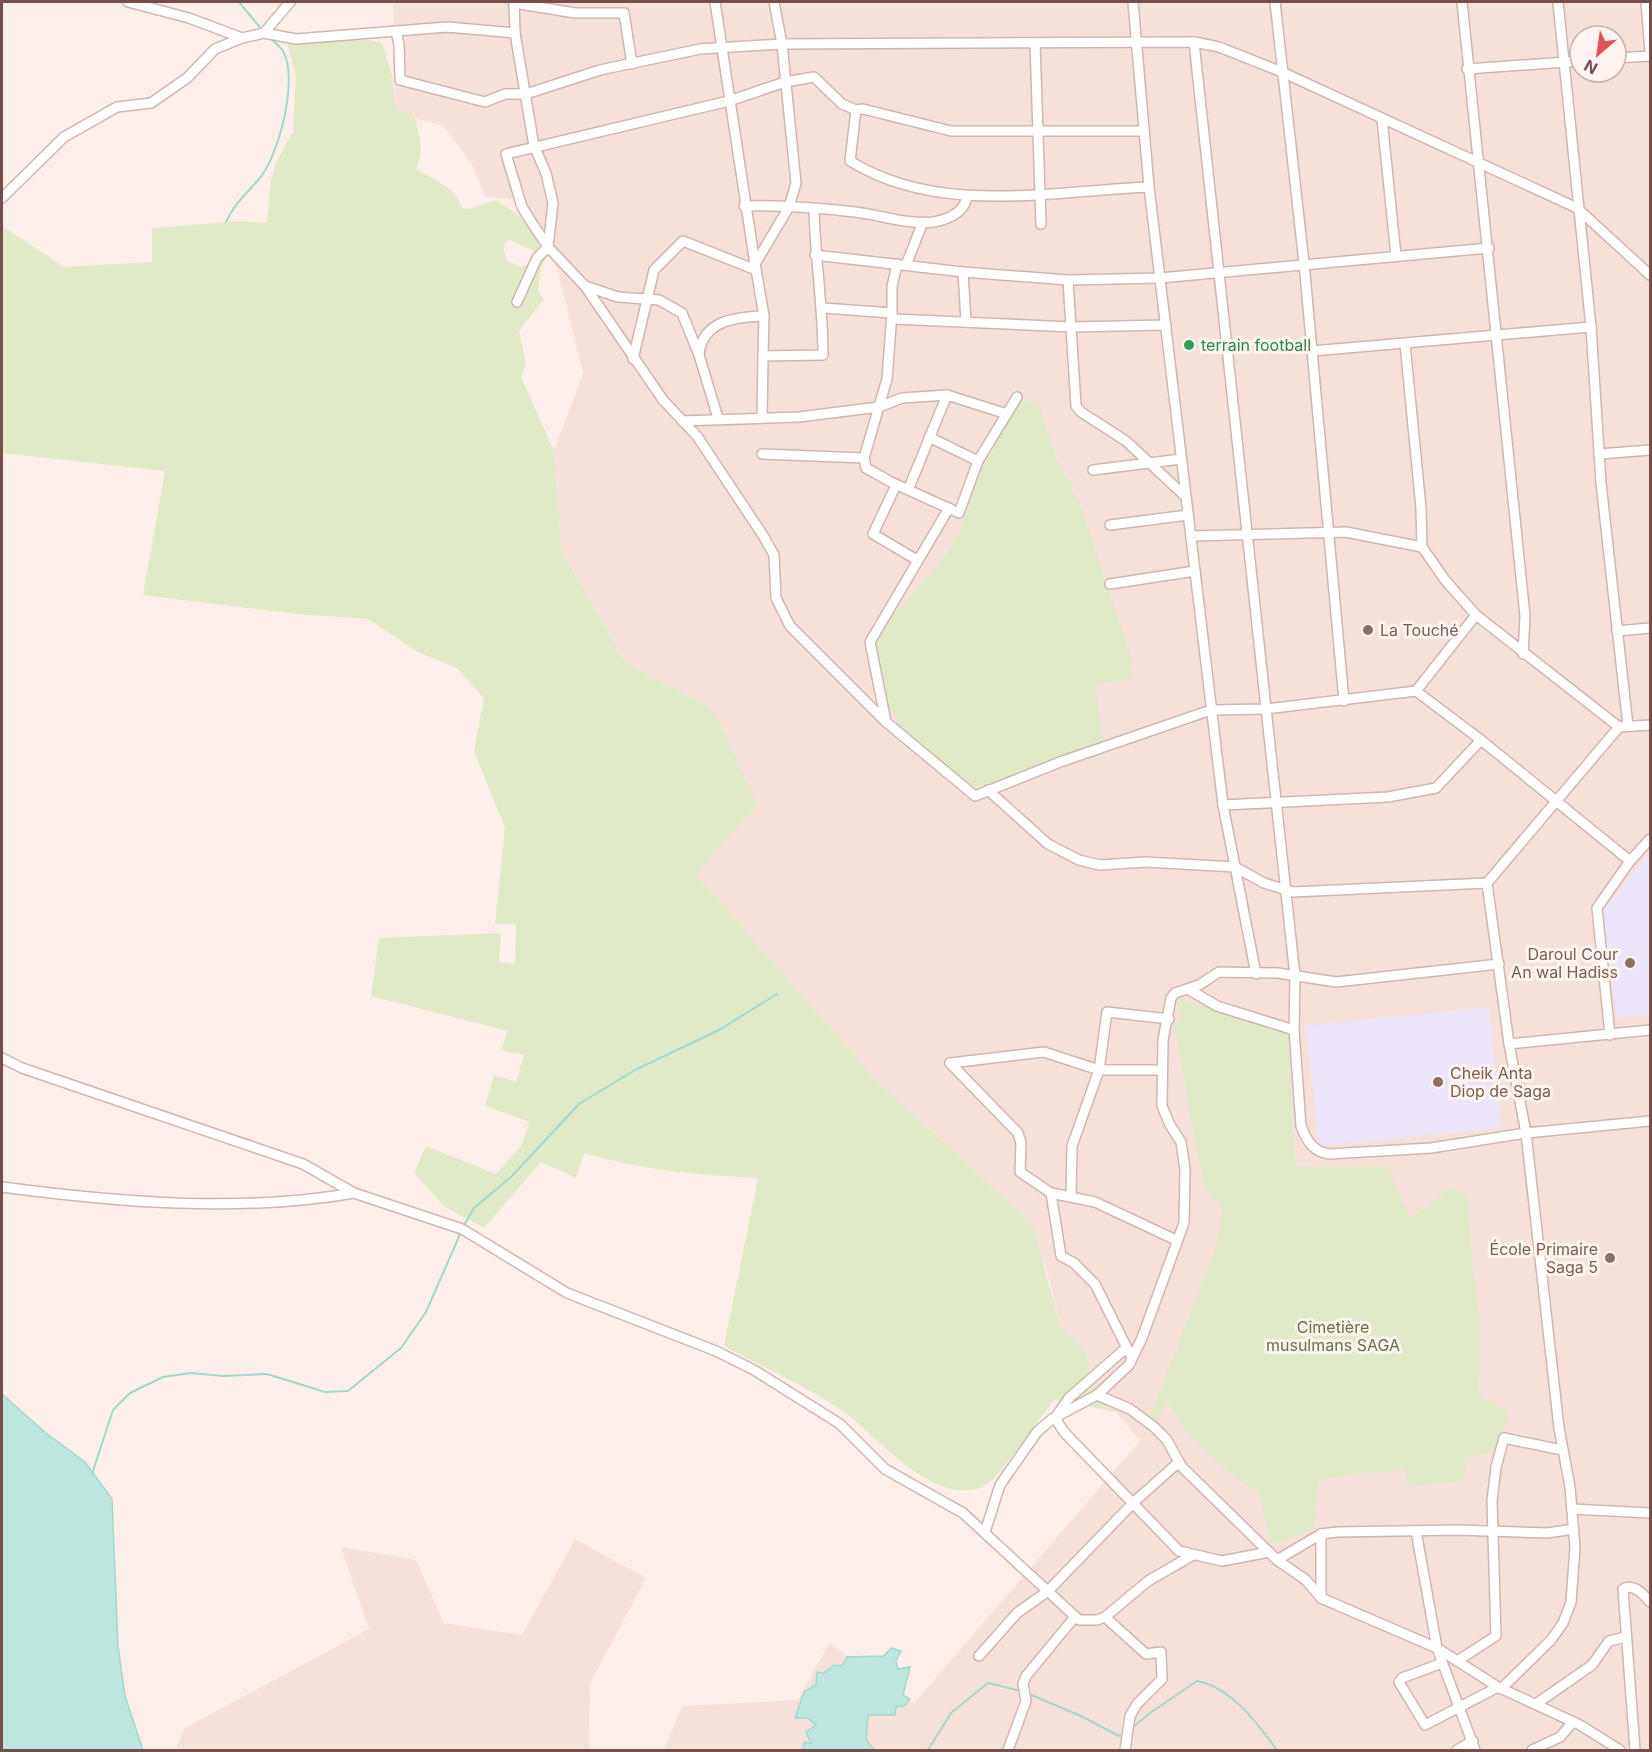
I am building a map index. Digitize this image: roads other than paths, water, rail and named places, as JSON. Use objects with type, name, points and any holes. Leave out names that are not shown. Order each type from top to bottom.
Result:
[{"type":"street","points":[[128,2],[189,18],[242,38]]},
{"type":"street","points":[[264,33],[290,2]]},
{"type":"street","points":[[518,302],[537,258],[549,247],[553,203],[551,189],[534,146],[515,33],[514,2],[575,13],[624,13],[632,64]]},
{"type":"street","points":[[715,2],[744,206],[764,316],[762,418]]},
{"type":"street","points":[[755,267],[789,207],[796,183],[796,163],[782,44],[774,2]]},
{"type":"street","points":[[1133,2],[1149,187],[1223,805],[1256,974]]},
{"type":"street","points":[[1275,2],[1304,263],[1344,701]]},
{"type":"street","points":[[1462,2],[1467,69],[1489,248],[1496,337],[1526,616],[1523,654]]},
{"type":"street","points":[[988,790],[1048,844],[1079,860],[1100,865],[1145,862],[1235,867],[1264,883],[1286,891],[1487,883],[1624,727],[1599,454],[1591,327],[1577,208],[1558,2]]},
{"type":"street","points":[[1646,2],[1650,51]]},
{"type":"street","points":[[2,198],[64,137],[117,107],[151,103],[187,78],[215,49],[242,38],[264,33],[296,39],[447,27],[515,33]]},
{"type":"street","points":[[396,31],[400,80],[485,102],[505,94],[526,94],[574,76],[721,47],[782,44],[1194,42],[1219,47],[1282,72],[1577,208],[1650,275]]},
{"type":"street","points":[[1194,42],[1295,976],[1294,1030],[1301,1126],[1308,1143],[1318,1151],[1329,1154],[1431,1148],[1526,1133],[1650,1121]]},
{"type":"street","points":[[1035,43],[1041,224]]},
{"type":"street","points":[[1628,57],[1650,56]]},
{"type":"street","points":[[1467,69],[1568,62]]},
{"type":"street","points":[[1144,131],[951,131],[872,110],[855,110],[842,104],[814,77],[785,82],[729,101],[506,154],[522,207],[549,247],[585,286],[633,359],[712,458],[774,555],[776,598],[782,614],[886,722],[975,796],[1060,762],[1211,710],[1266,709],[1416,691],[1476,615]]},
{"type":"street","points":[[855,110],[850,161],[887,181],[944,194],[967,196],[1149,187]]},
{"type":"street","points":[[1382,119],[1396,256]]},
{"type":"street","points":[[744,206],[857,212],[923,222],[936,221],[964,209],[967,196]]},
{"type":"street","points":[[763,356],[823,355],[823,308],[815,255],[814,209]]},
{"type":"street","points":[[923,222],[892,287],[893,316],[887,379],[864,458],[866,468],[896,485],[959,513],[978,461],[1017,397]]},
{"type":"street","points":[[633,359],[654,270],[682,241],[755,267]]},
{"type":"street","points":[[815,255],[963,272],[1068,279],[1160,278],[1304,263],[1489,248]]},
{"type":"street","points":[[963,272],[966,321]]},
{"type":"street","points":[[1068,279],[1078,410],[1126,441],[1186,498]]},
{"type":"street","points":[[585,286],[618,297],[647,298],[669,303],[681,314],[699,355],[718,418]]},
{"type":"street","points":[[823,308],[893,316],[1072,327],[1166,325]]},
{"type":"street","points":[[699,355],[704,337],[722,321],[736,317],[764,316]]},
{"type":"street","points":[[1312,351],[1496,337],[1591,327]]},
{"type":"street","points":[[1405,344],[1421,508],[1422,547],[1445,580],[1476,615],[1523,654],[1624,727],[1650,725]]},
{"type":"street","points":[[682,421],[799,417],[879,407],[902,398],[947,395],[1007,414]]},
{"type":"street","points":[[908,490],[947,395]]},
{"type":"street","points":[[929,436],[978,461]]},
{"type":"street","points":[[1599,454],[1650,450]]},
{"type":"street","points":[[762,454],[864,458]]},
{"type":"street","points":[[1093,470],[1181,459]]},
{"type":"street","points":[[896,485],[873,534],[917,560]]},
{"type":"street","points":[[886,722],[870,642],[949,508]]},
{"type":"street","points":[[1110,525],[1188,515]]},
{"type":"street","points":[[1191,536],[1328,531],[1362,534],[1422,547]]},
{"type":"street","points":[[1110,584],[1195,571]]},
{"type":"street","points":[[1617,631],[1650,628]]},
{"type":"street","points":[[1416,691],[1481,740],[1630,861]]},
{"type":"street","points":[[1223,805],[1388,797],[1437,788],[1481,740]]},
{"type":"street","points":[[1610,1035],[1597,908],[1630,861],[1650,839]]},
{"type":"street","points":[[1442,1663],[1402,1678],[1399,1684],[1425,1725],[1499,1688],[1551,1640],[1569,1612],[1574,1565],[1572,1509],[1562,1450],[1526,1133],[1509,1044],[1487,883]]},
{"type":"street","points":[[985,1532],[995,1496],[1037,1432],[1055,1418],[1097,1395],[1133,1359],[1184,1223],[1185,1169],[1181,1142],[1162,1106],[1163,1040],[1169,1019],[1171,998],[1175,993],[1188,989],[1219,972],[1295,976],[1336,982],[1499,964]]},
{"type":"street","points":[[1188,989],[1217,1006],[1294,1030]]},
{"type":"street","points":[[1071,1196],[1072,1146],[1099,1070],[1107,1012],[1169,1019]]},
{"type":"street","points":[[1509,1044],[1650,1030]]},
{"type":"street","points":[[1161,1070],[1099,1070],[1044,1052],[950,1063],[1018,1133],[1020,1172],[1051,1193],[1071,1196],[1115,1210],[1176,1240]]},
{"type":"street","points":[[2,1058],[22,1068],[303,1164],[354,1193],[462,1229],[567,1293],[716,1351],[754,1370],[840,1424],[885,1469],[963,1513],[1074,1618],[1089,1621],[1105,1617],[1148,1581],[1193,1555]]},
{"type":"street","points":[[2,1187],[82,1198],[251,1204],[354,1193]]},
{"type":"street","points":[[1051,1193],[1061,1256],[1074,1263],[1095,1284],[1133,1359]]},
{"type":"street","points":[[1055,1418],[1069,1398],[1126,1348]]},
{"type":"street","points":[[1097,1395],[1140,1415],[1167,1440],[1179,1462],[1276,1560],[1306,1580],[1321,1598],[1437,1648],[1499,1688],[1573,1722],[1620,1750]]},
{"type":"street","points":[[1055,1418],[1077,1447],[1134,1502],[1179,1551],[1222,1561],[1269,1552]]},
{"type":"street","points":[[1457,1661],[1496,1636],[1493,1485],[1504,1438],[1562,1450]]},
{"type":"street","points":[[979,1656],[1017,1613],[1048,1591],[1134,1502],[1179,1462]]},
{"type":"street","points":[[1572,1509],[1650,1513]]},
{"type":"street","points":[[1276,1560],[1322,1534],[1416,1531],[1547,1533],[1574,1528]]},
{"type":"street","points":[[1416,1531],[1437,1648],[1474,1746],[1457,1750]]},
{"type":"street","points":[[1321,1598],[1322,1534]]},
{"type":"street","points":[[1635,1750],[1623,1589],[1628,1587],[1636,1589],[1650,1602]]},
{"type":"street","points":[[1105,1617],[1146,1654],[1161,1652],[1164,1661],[1162,1679],[1137,1704],[1130,1716],[1125,1750]]},
{"type":"street","points":[[1008,1750],[1026,1701],[1023,1684],[1026,1676],[1074,1618]]},
{"type":"street","points":[[1536,1704],[1592,1665],[1609,1641],[1626,1637]]},
{"type":"street","points":[[1532,1750],[1560,1737],[1573,1722]]},
{"type":"water","points":[[2,1394],[46,1433],[85,1462],[112,1499],[118,1646],[125,1696],[143,1750],[2,1750]]},
{"type":"water","points":[[891,1648],[901,1651],[896,1661],[898,1669],[910,1667],[903,1695],[910,1699],[904,1706],[896,1707],[895,1715],[868,1715],[866,1739],[874,1750],[803,1750],[804,1742],[811,1743],[806,1732],[816,1725],[807,1718],[795,1718],[804,1692],[816,1685],[817,1672],[824,1673],[834,1665],[842,1666],[847,1657],[884,1656]]},
{"type":"waterway","points":[[239,2],[262,30]]},
{"type":"waterway","points":[[226,222],[237,204],[266,168],[280,136],[288,97],[289,79],[283,51],[270,38]]},
{"type":"waterway","points":[[463,1227],[474,1208],[512,1176],[579,1104],[635,1070],[719,1030],[777,994]]},
{"type":"waterway","points":[[92,1474],[113,1410],[130,1393],[163,1377],[191,1373],[223,1376],[267,1374],[325,1392],[348,1391],[401,1348],[426,1312],[461,1232]]},
{"type":"waterway","points":[[1131,1729],[1197,1681],[1221,1691],[1243,1708],[1277,1750]]},
{"type":"waterway","points":[[928,1750],[951,1713],[988,1683],[1021,1691]]},
{"type":"waterway","points":[[1029,1694],[1081,1716],[1119,1736],[1124,1734]]},
{"type":"place","name":"terrain football","points":[[1189,345]]},
{"type":"place","name":"La Touché","points":[[1368,630]]},
{"type":"place","name":"Daroul Cour An wal Hadiss","points":[[1630,963]]},
{"type":"place","name":"Cheik Anta Diop de Saga","points":[[1438,1082]]},
{"type":"place","name":"École Primaire Saga 5","points":[[1610,1258]]},
{"type":"park label","name":"Cimetière musulmans SAGA","points":[[1333,1336]]}]
